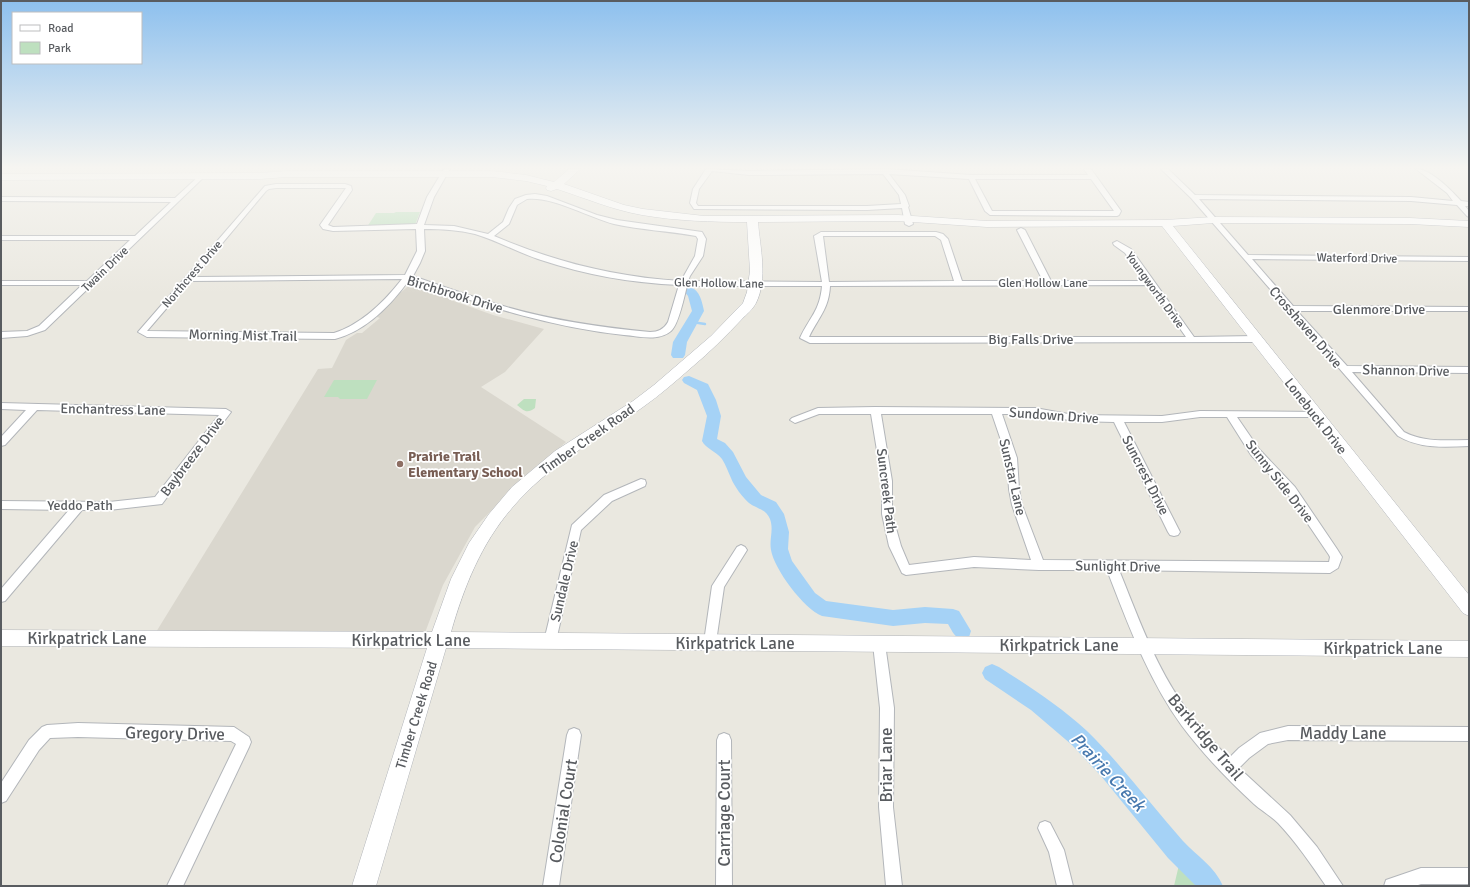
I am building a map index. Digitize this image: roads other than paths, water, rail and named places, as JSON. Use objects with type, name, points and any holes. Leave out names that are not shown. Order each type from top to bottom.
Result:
[{"type":"main road","points":[[610,210],[649,219],[683,223],[752,221],[909,221],[1221,229],[1430,230],[1469,232]]},
{"type":"main road","points":[[909,221],[967,229],[1021,230],[1167,227],[1213,220],[1410,221],[1469,224]]},
{"type":"main road","name":"Timber Creek Road","points":[[364,886],[438,640],[456,586],[472,551],[495,517],[518,490],[551,462],[585,437],[647,398],[723,333],[749,304],[756,285],[752,221]]},
{"type":"main road","name":"Lonebuck Drive","points":[[1167,227],[1469,608]]},
{"type":"main road","name":"Kirkpatrick Lane","points":[[1,638],[710,642],[1469,649]]},
{"type":"street","name":"Twain Drive","points":[[1,336],[24,336],[42,328],[166,210]]},
{"type":"street","name":"Northcrest Drive","points":[[142,332],[247,210]]},
{"type":"street","name":"Glen Hollow Lane","points":[[334,210],[324,225],[326,227],[456,229],[489,237],[503,244],[562,265],[592,272],[653,281],[756,285],[1151,283]]},
{"type":"street","points":[[408,277],[422,250],[420,228],[424,210]]},
{"type":"street","name":"Birchbrook Drive","points":[[489,237],[508,221],[511,210]]},
{"type":"street","name":"Birchbrook Drive","points":[[189,279],[408,277],[497,307],[600,330],[638,335],[659,334],[668,329],[672,322],[686,276],[699,256],[701,237],[694,233],[616,222],[580,210]]},
{"type":"street","points":[[907,210],[909,221]]},
{"type":"street","points":[[988,210],[990,213],[1117,214],[1118,210]]},
{"type":"street","name":"Crosshaven Drive","points":[[1205,210],[1394,427],[1408,438],[1422,443],[1469,443]]},
{"type":"street","points":[[1021,230],[1048,283]]},
{"type":"street","points":[[826,284],[818,236],[820,234],[936,234],[944,239],[959,284]]},
{"type":"street","points":[[1,238],[137,238]]},
{"type":"street","name":"Youngworth Drive","points":[[1118,243],[1128,251],[1191,338]]},
{"type":"street","name":"Waterford Drive","points":[[1246,257],[1469,259]]},
{"type":"street","name":"Morning Mist Trail","points":[[142,332],[147,334],[344,335],[354,329],[396,294],[408,277]]},
{"type":"street","points":[[1,283],[90,283]]},
{"type":"street","name":"Big Falls Drive","points":[[826,284],[825,299],[814,324],[804,336],[806,340],[1255,339]]},
{"type":"street","name":"Glenmore Drive","points":[[1289,308],[1469,309]]},
{"type":"street","name":"Shannon Drive","points":[[1344,369],[1469,370]]},
{"type":"street","name":"Enchantress Lane","points":[[1,406],[226,412]]},
{"type":"street","points":[[1,443],[34,407]]},
{"type":"street","name":"Sundown Drive","points":[[795,420],[818,411],[875,410],[1035,411],[1074,418],[1162,419],[1200,414],[1315,414]]},
{"type":"street","name":"Suncreek Path","points":[[875,410],[887,481],[887,514],[895,546],[906,570]]},
{"type":"street","name":"Sunstar Lane","points":[[996,411],[1012,458],[1014,489],[1017,505],[1039,565]]},
{"type":"street","name":"Baybreeze Drive","points":[[158,501],[226,412]]},
{"type":"street","name":"Sunny Side Drive","points":[[1230,414],[1255,452],[1290,490],[1333,552],[1336,557],[1336,561],[1330,568]]},
{"type":"street","name":"Suncrest Drive","points":[[1117,418],[1174,532]]},
{"type":"street","name":"Sundale Drive","points":[[550,641],[576,528],[608,498],[641,483]]},
{"type":"street","name":"Yeddo Path","points":[[1,505],[109,506],[158,501]]},
{"type":"street","points":[[1,598],[78,506]]},
{"type":"street","points":[[710,642],[718,586],[741,550]]},
{"type":"street","name":"Sunlight Drive","points":[[906,570],[974,562],[1039,565],[1330,568]]},
{"type":"street","name":"Barkridge Trail","points":[[1111,566],[1167,693],[1187,721],[1229,768],[1260,799],[1284,819],[1316,858],[1335,886]]},
{"type":"street","name":"Briar Lane","points":[[879,644],[886,708],[886,807],[888,841],[894,886]]},
{"type":"street","name":"Gregory Drive","points":[[1,796],[34,745],[47,732],[78,730],[234,734],[244,742],[175,886]]},
{"type":"street","name":"Maddy Lane","points":[[1229,768],[1244,753],[1265,738],[1288,733],[1469,734]]},
{"type":"street","name":"Colonial Court","points":[[551,886],[574,736]]},
{"type":"street","name":"Carriage Court","points":[[724,740],[724,886]]},
{"type":"street","points":[[1045,828],[1056,850],[1065,886]]},
{"type":"street","points":[[1392,886],[1422,876],[1469,876]]},
{"type":"waterway","name":"Prairie Creek","points":[[678,355],[680,342],[698,311],[694,296],[690,291]]},
{"type":"waterway","points":[[692,322],[705,324]]},
{"type":"waterway","name":"Prairie Creek","points":[[689,380],[703,387],[709,400],[714,416],[709,441],[720,447],[728,456],[739,479],[755,499],[770,506],[778,518],[781,532],[779,549],[785,564],[809,598],[822,608],[893,618],[925,615],[953,617],[962,631]]},
{"type":"waterway","name":"Prairie Creek","points":[[992,673],[1038,703],[1079,738],[1109,769],[1176,850],[1207,880],[1211,886]]},
{"type":"place","name":"Prairie Trail Elementary School","points":[[400,464]]}]
